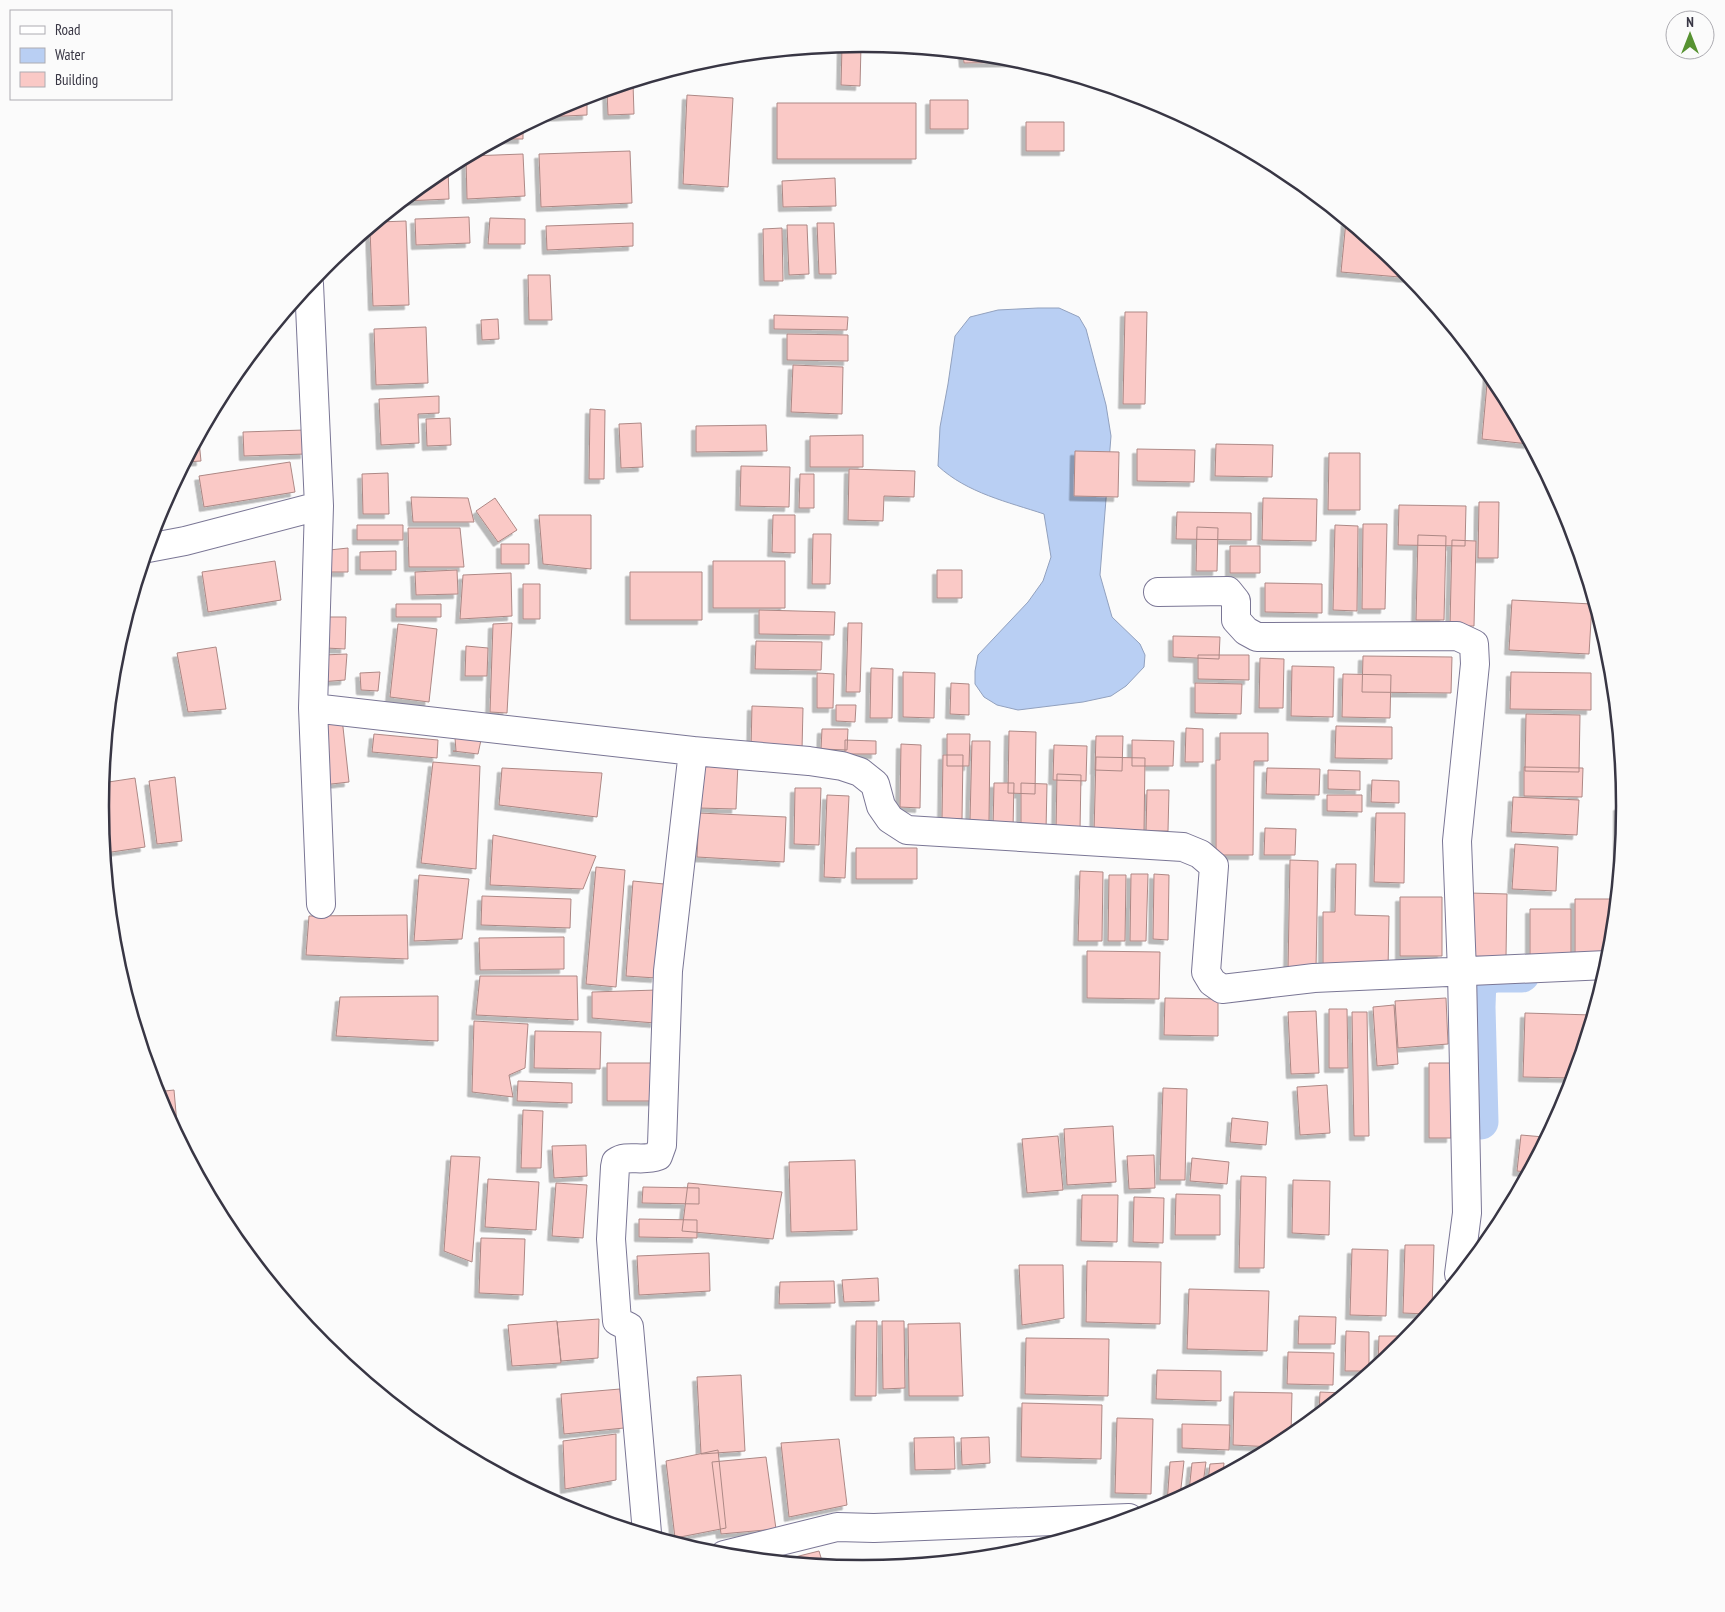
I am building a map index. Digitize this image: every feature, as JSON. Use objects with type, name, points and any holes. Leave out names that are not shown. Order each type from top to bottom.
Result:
[{"type":"street","points":[[309,295],[319,506],[313,708],[321,904]]},
{"type":"street","points":[[155,547],[185,541],[319,506]]},
{"type":"street","points":[[1158,592],[1228,592],[1236,601],[1236,620],[1246,631],[1257,637],[1457,636],[1474,644],[1475,664],[1457,840],[1467,1213],[1460,1265]]},
{"type":"street","points":[[313,708],[842,766],[860,772],[875,784],[881,806],[890,819],[907,830],[1184,847],[1200,854],[1214,866],[1206,972],[1212,982],[1222,989],[1314,978],[1599,965]]},
{"type":"street","points":[[647,1528],[629,1327],[617,1321],[611,1240],[615,1167],[616,1162],[622,1158],[648,1160],[658,1156],[662,1145],[668,971],[693,751]]},
{"type":"street","points":[[745,1550],[836,1527],[874,1528],[1108,1519]]},
{"type":"water","points":[[1059,308],[1079,317],[1086,329],[1106,405],[1111,436],[1100,575],[1112,617],[1140,644],[1145,655],[1144,667],[1126,686],[1111,696],[1083,702],[1018,710],[997,705],[984,697],[975,684],[975,671],[978,655],[1028,602],[1043,581],[1051,557],[1044,514],[988,496],[962,483],[938,466],[940,427],[955,336],[970,317],[998,310]]},
{"type":"building","points":[[861,52],[860,86],[841,85],[842,53]]},
{"type":"building","points":[[964,59],[983,63],[964,63]]},
{"type":"building","points":[[633,88],[634,114],[608,115],[607,97]]},
{"type":"building","points":[[687,95],[733,98],[728,187],[683,184]]},
{"type":"building","points":[[930,100],[968,100],[968,129],[930,129]]},
{"type":"building","points":[[777,103],[916,103],[916,159],[777,159]]},
{"type":"building","points":[[587,105],[587,115],[560,116]]},
{"type":"building","points":[[1026,122],[1064,122],[1064,151],[1026,151]]},
{"type":"building","points":[[523,133],[523,139],[512,139]]},
{"type":"building","points":[[630,151],[632,203],[541,207],[539,154]]},
{"type":"building","points":[[523,154],[525,196],[467,199],[466,165],[482,156]]},
{"type":"building","points":[[448,176],[449,199],[414,201]]},
{"type":"building","points":[[835,178],[836,206],[783,207],[782,181]]},
{"type":"building","points":[[469,217],[470,243],[416,245],[415,219]]},
{"type":"building","points":[[490,218],[525,219],[525,244],[488,244]]},
{"type":"building","points":[[406,221],[409,305],[373,306],[370,236],[387,222]]},
{"type":"building","points":[[633,223],[633,246],[547,250],[546,226]]},
{"type":"building","points":[[817,223],[834,223],[836,274],[819,274]]},
{"type":"building","points":[[787,225],[807,225],[809,274],[789,275]]},
{"type":"building","points":[[782,228],[783,281],[764,281],[763,229]]},
{"type":"building","points":[[1345,228],[1399,277],[1341,272]]},
{"type":"building","points":[[528,275],[550,275],[552,320],[529,320]]},
{"type":"building","points":[[1125,312],[1147,312],[1145,404],[1123,404]]},
{"type":"building","points":[[774,315],[848,317],[847,330],[774,329]]},
{"type":"building","points":[[498,319],[499,339],[482,340],[481,320]]},
{"type":"building","points":[[426,327],[428,383],[376,385],[374,329]]},
{"type":"building","points":[[787,334],[848,335],[848,361],[787,360]]},
{"type":"building","points":[[793,365],[843,367],[842,414],[791,412]]},
{"type":"building","points":[[1487,384],[1522,443],[1482,439]]},
{"type":"building","points":[[439,396],[439,413],[418,414],[419,443],[381,445],[379,399]]},
{"type":"building","points":[[590,409],[605,410],[604,479],[589,479]]},
{"type":"building","points":[[450,418],[451,445],[427,446],[426,419]]},
{"type":"building","points":[[641,423],[643,467],[621,468],[619,424]]},
{"type":"building","points":[[766,425],[767,451],[696,452],[696,426]]},
{"type":"building","points":[[304,430],[305,454],[244,456],[243,432]]},
{"type":"building","points":[[863,435],[863,467],[810,467],[810,436]]},
{"type":"building","points":[[1216,444],[1273,445],[1272,477],[1215,476]]},
{"type":"building","points":[[200,449],[201,461],[193,462]]},
{"type":"building","points":[[1137,449],[1195,450],[1194,482],[1137,481]]},
{"type":"building","points":[[1075,451],[1119,452],[1118,497],[1074,496]]},
{"type":"building","points":[[1329,453],[1360,453],[1360,510],[1328,510]]},
{"type":"building","points":[[290,462],[295,492],[204,507],[199,476]]},
{"type":"building","points":[[741,466],[790,467],[789,507],[740,506]]},
{"type":"building","points":[[849,469],[915,471],[914,497],[884,496],[883,521],[848,520]]},
{"type":"building","points":[[388,473],[389,514],[363,514],[362,474]]},
{"type":"building","points":[[800,474],[814,474],[814,508],[799,508]]},
{"type":"building","points":[[411,497],[468,498],[474,522],[413,522]]},
{"type":"building","points":[[495,498],[517,530],[498,542],[476,511]]},
{"type":"building","points":[[1263,498],[1317,499],[1316,541],[1262,540]]},
{"type":"building","points":[[1479,502],[1499,502],[1498,558],[1478,558]]},
{"type":"building","points":[[1399,505],[1466,506],[1465,546],[1398,545]]},
{"type":"building","points":[[1177,512],[1251,513],[1251,540],[1176,539]]},
{"type":"building","points":[[539,515],[591,515],[591,569],[543,564]]},
{"type":"building","points":[[773,515],[795,515],[795,553],[772,552]]},
{"type":"building","points":[[1363,524],[1387,524],[1385,609],[1362,609]]},
{"type":"building","points":[[357,525],[403,525],[403,540],[357,540]]},
{"type":"building","points":[[1335,525],[1358,526],[1357,611],[1333,610]]},
{"type":"building","points":[[1197,527],[1218,528],[1217,571],[1196,571]]},
{"type":"building","points":[[408,528],[460,528],[464,567],[409,567]]},
{"type":"building","points":[[813,534],[831,534],[830,584],[812,584]]},
{"type":"building","points":[[1418,535],[1446,536],[1444,620],[1416,620]]},
{"type":"building","points":[[1452,540],[1476,541],[1474,626],[1450,626]]},
{"type":"building","points":[[501,544],[529,544],[529,564],[501,564]]},
{"type":"building","points":[[1230,546],[1260,546],[1260,573],[1230,573]]},
{"type":"building","points":[[348,548],[348,572],[320,572],[320,551]]},
{"type":"building","points":[[396,551],[396,570],[360,570],[360,552]]},
{"type":"building","points":[[275,561],[281,600],[208,612],[202,572]]},
{"type":"building","points":[[713,561],[785,561],[785,608],[713,608]]},
{"type":"building","points":[[457,570],[458,594],[416,595],[415,572]]},
{"type":"building","points":[[937,570],[962,570],[962,598],[937,598]]},
{"type":"building","points":[[630,572],[702,572],[702,620],[630,620]]},
{"type":"building","points":[[511,573],[512,616],[460,619],[463,575]]},
{"type":"building","points":[[1265,583],[1322,584],[1322,613],[1265,612]]},
{"type":"building","points":[[523,584],[540,584],[540,619],[523,619]]},
{"type":"building","points":[[1512,600],[1588,604],[1591,616],[1589,654],[1509,650]]},
{"type":"building","points":[[396,604],[441,604],[441,617],[396,617]]},
{"type":"building","points":[[759,610],[835,612],[834,635],[759,634]]},
{"type":"building","points":[[327,617],[346,617],[345,649],[326,648]]},
{"type":"building","points":[[512,623],[507,713],[490,712],[493,624]]},
{"type":"building","points":[[848,623],[862,623],[860,692],[846,692]]},
{"type":"building","points":[[398,624],[437,629],[429,702],[390,697]]},
{"type":"building","points":[[1173,636],[1220,637],[1219,659],[1173,657]]},
{"type":"building","points":[[756,641],[822,642],[821,670],[755,669]]},
{"type":"building","points":[[466,646],[488,648],[487,676],[465,676]]},
{"type":"building","points":[[216,647],[226,709],[188,712],[177,653]]},
{"type":"building","points":[[347,654],[345,680],[320,682],[323,655]]},
{"type":"building","points":[[1198,655],[1249,655],[1249,680],[1198,679]]},
{"type":"building","points":[[1363,656],[1452,657],[1451,693],[1362,692]]},
{"type":"building","points":[[1260,658],[1284,659],[1283,708],[1259,708]]},
{"type":"building","points":[[1292,666],[1334,667],[1333,717],[1291,716]]},
{"type":"building","points":[[871,668],[893,669],[892,718],[870,718]]},
{"type":"building","points":[[380,672],[378,691],[361,690],[360,673]]},
{"type":"building","points":[[903,672],[935,673],[934,718],[903,717]]},
{"type":"building","points":[[1511,672],[1591,673],[1591,710],[1510,709]]},
{"type":"building","points":[[817,673],[834,674],[833,708],[817,708]]},
{"type":"building","points":[[1343,674],[1391,675],[1390,718],[1342,717]]},
{"type":"building","points":[[951,683],[969,684],[969,715],[950,714]]},
{"type":"building","points":[[1195,683],[1242,684],[1241,714],[1195,713]]},
{"type":"building","points":[[836,705],[856,705],[855,722],[836,721]]},
{"type":"building","points":[[752,706],[803,708],[802,750],[751,748]]},
{"type":"building","points":[[1526,714],[1580,715],[1579,772],[1525,771]]},
{"type":"building","points":[[342,718],[349,782],[323,785],[316,721]]},
{"type":"building","points":[[1336,726],[1392,727],[1392,759],[1335,758]]},
{"type":"building","points":[[1186,728],[1203,729],[1203,762],[1185,762]]},
{"type":"building","points":[[822,729],[848,729],[847,750],[821,749]]},
{"type":"building","points":[[1009,731],[1036,732],[1035,794],[1008,793]]},
{"type":"building","points":[[1220,733],[1268,733],[1268,761],[1254,761],[1253,855],[1216,855],[1216,760],[1220,760]]},
{"type":"building","points":[[374,734],[438,740],[437,758],[372,752]]},
{"type":"building","points":[[947,734],[970,734],[969,766],[947,766]]},
{"type":"building","points":[[1096,736],[1123,736],[1122,771],[1095,770]]},
{"type":"building","points":[[455,738],[481,740],[478,754],[453,751],[456,751]]},
{"type":"building","points":[[845,740],[876,741],[876,754],[845,754]]},
{"type":"building","points":[[1132,740],[1174,741],[1173,766],[1132,766]]},
{"type":"building","points":[[972,741],[990,741],[989,821],[970,820]]},
{"type":"building","points":[[901,744],[921,745],[920,808],[900,807]]},
{"type":"building","points":[[1054,745],[1087,746],[1086,781],[1053,780]]},
{"type":"building","points":[[943,755],[963,755],[962,819],[942,818]]},
{"type":"building","points":[[1096,757],[1145,758],[1144,833],[1094,832]]},
{"type":"building","points":[[699,761],[738,763],[736,809],[698,808]]},
{"type":"building","points":[[433,762],[480,766],[476,869],[421,863]]},
{"type":"building","points":[[1524,767],[1583,768],[1582,797],[1524,796]]},
{"type":"building","points":[[502,768],[602,773],[597,817],[499,805]]},
{"type":"building","points":[[1267,768],[1320,769],[1319,795],[1266,794]]},
{"type":"building","points":[[1328,770],[1360,771],[1360,790],[1328,789]]},
{"type":"building","points":[[1057,774],[1081,775],[1080,830],[1056,830]]},
{"type":"building","points":[[175,777],[182,841],[157,844],[149,781]]},
{"type":"building","points":[[135,778],[145,847],[111,852],[110,782]]},
{"type":"building","points":[[1372,780],[1399,781],[1399,803],[1371,802]]},
{"type":"building","points":[[994,783],[1014,783],[1013,829],[993,829]]},
{"type":"building","points":[[1021,783],[1047,784],[1046,831],[1021,830]]},
{"type":"building","points":[[795,788],[821,788],[819,845],[794,844]]},
{"type":"building","points":[[1147,790],[1169,790],[1168,831],[1146,831]]},
{"type":"building","points":[[827,795],[849,796],[845,878],[824,877]]},
{"type":"building","points":[[1327,795],[1362,795],[1362,812],[1327,811]]},
{"type":"building","points":[[1513,797],[1579,800],[1577,835],[1511,832]]},
{"type":"building","points":[[699,813],[786,817],[784,862],[697,857]]},
{"type":"building","points":[[1376,813],[1405,813],[1404,883],[1374,882]]},
{"type":"building","points":[[1265,828],[1296,829],[1295,855],[1264,855]]},
{"type":"building","points":[[493,835],[596,856],[583,889],[490,885]]},
{"type":"building","points":[[1515,844],[1558,847],[1556,891],[1512,889]]},
{"type":"building","points":[[856,848],[917,848],[917,879],[856,879]]},
{"type":"building","points":[[1290,860],[1318,861],[1316,969],[1288,969]]},
{"type":"building","points":[[1336,864],[1356,864],[1355,915],[1389,916],[1388,971],[1323,970],[1323,912],[1335,912]]},
{"type":"building","points":[[596,867],[625,870],[616,987],[586,984]]},
{"type":"building","points":[[1080,871],[1103,872],[1102,941],[1078,941]]},
{"type":"building","points":[[1131,874],[1148,874],[1146,941],[1130,941]]},
{"type":"building","points":[[1154,874],[1169,875],[1168,940],[1153,939]]},
{"type":"building","points":[[419,875],[469,879],[462,939],[414,941]]},
{"type":"building","points":[[1109,875],[1126,875],[1125,941],[1108,941]]},
{"type":"building","points":[[633,881],[664,884],[656,978],[626,976]]},
{"type":"building","points":[[1469,893],[1507,894],[1506,957],[1468,956]]},
{"type":"building","points":[[482,896],[571,899],[570,928],[481,925]]},
{"type":"building","points":[[1400,897],[1442,897],[1442,956],[1400,956]]},
{"type":"building","points":[[1575,899],[1610,899],[1601,956],[1575,956]]},
{"type":"building","points":[[1530,909],[1571,909],[1571,962],[1530,961]]},
{"type":"building","points":[[407,915],[408,959],[306,955],[309,916]]},
{"type":"building","points":[[564,937],[564,969],[480,970],[479,938]]},
{"type":"building","points":[[1087,951],[1160,952],[1159,999],[1087,998]]},
{"type":"building","points":[[480,976],[577,976],[578,1020],[476,1015]]},
{"type":"building","points":[[657,990],[655,1023],[592,1018],[592,992]]},
{"type":"building","points":[[438,996],[438,1041],[336,1036],[340,997]]},
{"type":"building","points":[[1165,998],[1218,999],[1218,1036],[1164,1035]]},
{"type":"building","points":[[1446,998],[1448,1044],[1398,1048],[1395,1001]]},
{"type":"building","points":[[1394,1005],[1398,1064],[1377,1066],[1373,1007]]},
{"type":"building","points":[[1329,1009],[1347,1009],[1348,1068],[1329,1068]]},
{"type":"building","points":[[1316,1011],[1319,1073],[1291,1074],[1288,1012]]},
{"type":"building","points":[[1352,1012],[1367,1012],[1369,1136],[1354,1136]]},
{"type":"building","points":[[1525,1013],[1586,1015],[1565,1078],[1523,1077]]},
{"type":"building","points":[[474,1021],[528,1024],[525,1068],[509,1075],[513,1097],[472,1092]]},
{"type":"building","points":[[535,1031],[601,1032],[600,1069],[534,1068]]},
{"type":"building","points":[[607,1063],[661,1063],[661,1101],[607,1101]]},
{"type":"building","points":[[1429,1063],[1452,1063],[1451,1138],[1429,1138]]},
{"type":"building","points":[[518,1081],[572,1083],[572,1103],[517,1101]]},
{"type":"building","points":[[1327,1085],[1330,1133],[1300,1135],[1297,1087]]},
{"type":"building","points":[[1163,1088],[1187,1089],[1185,1180],[1160,1180]]},
{"type":"building","points":[[174,1090],[176,1116],[166,1094],[165,1091]]},
{"type":"building","points":[[523,1110],[543,1111],[541,1168],[521,1168]]},
{"type":"building","points":[[1232,1118],[1268,1122],[1266,1145],[1230,1142]]},
{"type":"building","points":[[1113,1126],[1116,1182],[1067,1185],[1064,1129]]},
{"type":"building","points":[[1521,1135],[1539,1137],[1521,1171],[1517,1171]]},
{"type":"building","points":[[1058,1136],[1063,1190],[1027,1193],[1022,1139]]},
{"type":"building","points":[[586,1145],[587,1176],[554,1178],[552,1146]]},
{"type":"building","points":[[1154,1155],[1155,1188],[1129,1189],[1127,1156]]},
{"type":"building","points":[[451,1156],[480,1157],[472,1262],[444,1251]]},
{"type":"building","points":[[1192,1158],[1229,1162],[1227,1184],[1190,1181]]},
{"type":"building","points":[[855,1160],[857,1230],[791,1232],[789,1162]]},
{"type":"building","points":[[1241,1176],[1266,1177],[1264,1268],[1239,1268]]},
{"type":"building","points":[[488,1179],[539,1182],[536,1230],[485,1227]]},
{"type":"building","points":[[1293,1180],[1330,1181],[1329,1235],[1292,1233]]},
{"type":"building","points":[[556,1183],[587,1185],[583,1238],[552,1236]]},
{"type":"building","points":[[688,1183],[782,1192],[773,1239],[682,1231]]},
{"type":"building","points":[[643,1187],[699,1188],[699,1204],[642,1203]]},
{"type":"building","points":[[1176,1194],[1220,1195],[1220,1235],[1175,1235]]},
{"type":"building","points":[[1082,1195],[1118,1195],[1117,1242],[1081,1241]]},
{"type":"building","points":[[1134,1197],[1164,1198],[1163,1243],[1133,1242]]},
{"type":"building","points":[[639,1219],[697,1220],[697,1238],[639,1237]]},
{"type":"building","points":[[481,1238],[525,1239],[523,1295],[479,1293]]},
{"type":"building","points":[[1405,1245],[1434,1245],[1432,1299],[1419,1314],[1403,1313]]},
{"type":"building","points":[[1352,1249],[1388,1250],[1386,1316],[1350,1315]]},
{"type":"building","points":[[709,1253],[710,1291],[639,1295],[637,1256]]},
{"type":"building","points":[[1087,1261],[1161,1262],[1160,1324],[1086,1322]]},
{"type":"building","points":[[1019,1265],[1063,1265],[1064,1318],[1022,1325]]},
{"type":"building","points":[[878,1278],[879,1301],[844,1302],[842,1280]]},
{"type":"building","points":[[834,1281],[835,1303],[779,1304],[780,1282]]},
{"type":"building","points":[[1189,1289],[1269,1291],[1267,1351],[1187,1349]]},
{"type":"building","points":[[1299,1316],[1336,1317],[1335,1344],[1298,1344]]},
{"type":"building","points":[[599,1319],[598,1358],[561,1361],[557,1322]]},
{"type":"building","points":[[557,1321],[561,1363],[512,1366],[508,1325]]},
{"type":"building","points":[[856,1321],[877,1321],[876,1396],[855,1396]]},
{"type":"building","points":[[882,1321],[904,1321],[905,1388],[883,1389]]},
{"type":"building","points":[[960,1323],[963,1396],[909,1396],[908,1324]]},
{"type":"building","points":[[1346,1331],[1369,1332],[1369,1364],[1361,1371],[1345,1371]]},
{"type":"building","points":[[1379,1336],[1398,1336],[1395,1339],[1378,1355]]},
{"type":"building","points":[[1026,1338],[1109,1339],[1108,1396],[1025,1394]]},
{"type":"building","points":[[1288,1352],[1334,1353],[1333,1385],[1287,1384]]},
{"type":"building","points":[[1157,1370],[1221,1371],[1221,1401],[1156,1399]]},
{"type":"building","points":[[741,1375],[745,1451],[701,1454],[697,1377]]},
{"type":"building","points":[[620,1389],[624,1428],[564,1434],[561,1394]]},
{"type":"building","points":[[1234,1392],[1292,1393],[1291,1426],[1259,1446],[1233,1445]]},
{"type":"building","points":[[1320,1392],[1335,1393],[1321,1404],[1319,1405]]},
{"type":"building","points":[[1022,1403],[1102,1405],[1101,1459],[1021,1457]]},
{"type":"building","points":[[1117,1418],[1153,1419],[1151,1494],[1115,1493]]},
{"type":"building","points":[[1182,1424],[1230,1425],[1229,1450],[1182,1448]]},
{"type":"building","points":[[616,1434],[616,1480],[565,1489],[563,1441]]},
{"type":"building","points":[[954,1437],[955,1469],[915,1470],[914,1438]]},
{"type":"building","points":[[989,1437],[990,1463],[962,1465],[961,1438]]},
{"type":"building","points":[[839,1439],[847,1505],[789,1517],[781,1443]]},
{"type":"building","points":[[718,1450],[726,1528],[680,1537],[675,1536],[666,1461]]},
{"type":"building","points":[[766,1457],[776,1529],[721,1534],[712,1462]]},
{"type":"building","points":[[1184,1461],[1181,1489],[1168,1495],[1170,1462]]},
{"type":"building","points":[[1206,1462],[1204,1478],[1190,1485],[1192,1463]]},
{"type":"building","points":[[1224,1463],[1224,1467],[1209,1475],[1210,1464]]},
{"type":"building","points":[[819,1551],[821,1558],[813,1558],[797,1556]]},
{"type":"waterway","points":[[1481,1122],[1479,979],[1496,975],[1522,975]]}]
